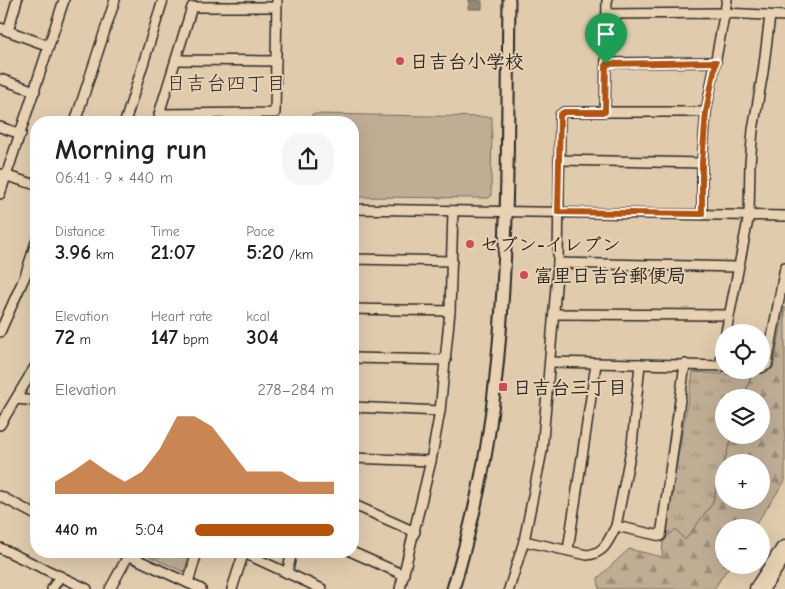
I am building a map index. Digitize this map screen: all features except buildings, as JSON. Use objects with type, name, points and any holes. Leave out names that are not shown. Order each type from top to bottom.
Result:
[{"type":"highway","points":[[759,589],[785,550]]},
{"type":"street","points":[[16,0],[4,30],[49,46]]},
{"type":"street","points":[[0,194],[3,175],[21,134],[64,0]]},
{"type":"street","points":[[77,116],[115,0]]},
{"type":"street","points":[[126,116],[163,0]]},
{"type":"street","points":[[453,589],[474,508],[487,446],[496,381],[506,212],[509,0]]},
{"type":"street","points":[[605,112],[607,0]]},
{"type":"street","points":[[702,214],[702,163],[706,112],[727,0]]},
{"type":"street","points":[[196,116],[158,114],[192,7],[277,4],[275,113],[250,116]]},
{"type":"street","points":[[607,14],[785,16]]},
{"type":"street","points":[[727,324],[748,215],[753,130],[770,16]]},
{"type":"street","points":[[176,60],[276,61]]},
{"type":"street","points":[[606,64],[716,62]]},
{"type":"street","points":[[0,79],[35,91]]},
{"type":"street","points":[[509,589],[524,541],[542,450],[558,263],[560,115],[564,112],[706,112]]},
{"type":"street","points":[[0,127],[21,134]]},
{"type":"street","points":[[559,160],[702,163]]},
{"type":"street","points":[[3,175],[30,183]]},
{"type":"street","points":[[359,209],[785,216]]},
{"type":"street","points":[[400,589],[431,461],[440,411],[450,311],[453,212]]},
{"type":"street","points":[[359,259],[452,261]]},
{"type":"street","points":[[0,332],[30,261]]},
{"type":"street","points":[[558,263],[738,267]]},
{"type":"street","points":[[770,349],[785,267]]},
{"type":"street","points":[[359,309],[450,311]]},
{"type":"street","points":[[554,314],[728,315]]},
{"type":"street","points":[[359,358],[446,360]]},
{"type":"street","points":[[550,362],[715,366]]},
{"type":"street","points":[[568,550],[596,364]]},
{"type":"street","points":[[524,541],[587,555],[596,554],[604,547],[616,526],[632,445],[640,364]]},
{"type":"street","points":[[616,526],[661,536],[685,364]]},
{"type":"street","points":[[0,425],[30,375]]},
{"type":"street","points":[[16,399],[30,400]]},
{"type":"street","points":[[359,407],[440,411]]},
{"type":"street","points":[[359,458],[431,461]]},
{"type":"street","points":[[0,496],[30,511]]},
{"type":"street","points":[[359,507],[415,532]]},
{"type":"street","points":[[0,548],[87,589]]},
{"type":"street","points":[[359,555],[404,575]]},
{"type":"street","points":[[110,589],[122,558]]},
{"type":"street","points":[[133,558],[201,589]]},
{"type":"street","points":[[188,584],[195,558]]},
{"type":"street","points":[[232,589],[242,558]]},
{"type":"street","points":[[255,558],[322,589]]},
{"type":"street","points":[[287,573],[291,558]]},
{"type":"street","points":[[52,589],[60,576]]},
{"type":"green space","points":[[312,114],[492,117],[491,196],[489,198],[359,197],[359,116],[312,116]]},
{"type":"green space","points":[[785,307],[785,481],[770,503],[770,454],[726,454],[729,444],[770,444],[770,389],[747,389],[750,379],[770,379],[770,369],[773,368]]},
{"type":"green space","points":[[693,372],[715,374],[715,379],[750,379],[747,389],[715,389],[715,444],[729,444],[726,454],[715,454],[715,494],[712,504],[685,540],[676,529],[663,540]]},
{"type":"green space","points":[[715,494],[715,509],[766,509],[759,519],[715,519],[715,574],[724,574],[714,589],[599,589],[598,578],[629,549],[662,557],[663,540],[676,529],[685,540],[712,504]]},
{"type":"green space","points":[[153,558],[188,558],[184,572]]},
{"type":"shaded area","points":[[469,0],[482,1],[482,9],[468,9]]},
{"type":"place","name":"日吉台小学校","points":[[400,61]]},
{"type":"place","name":"セブン-イレブン","points":[[470,244]]},
{"type":"place","name":"富里日吉台郵便局","points":[[524,275]]},
{"type":"place","name":"日吉台三丁目","points":[[503,387]]},
{"type":"district","name":"日吉台四丁目","points":[[226,83]]},
{"type":"route","points":[[716,62],[706,112],[702,163],[702,214],[558,212],[560,115],[564,112],[605,112],[606,64],[716,62]]}]
